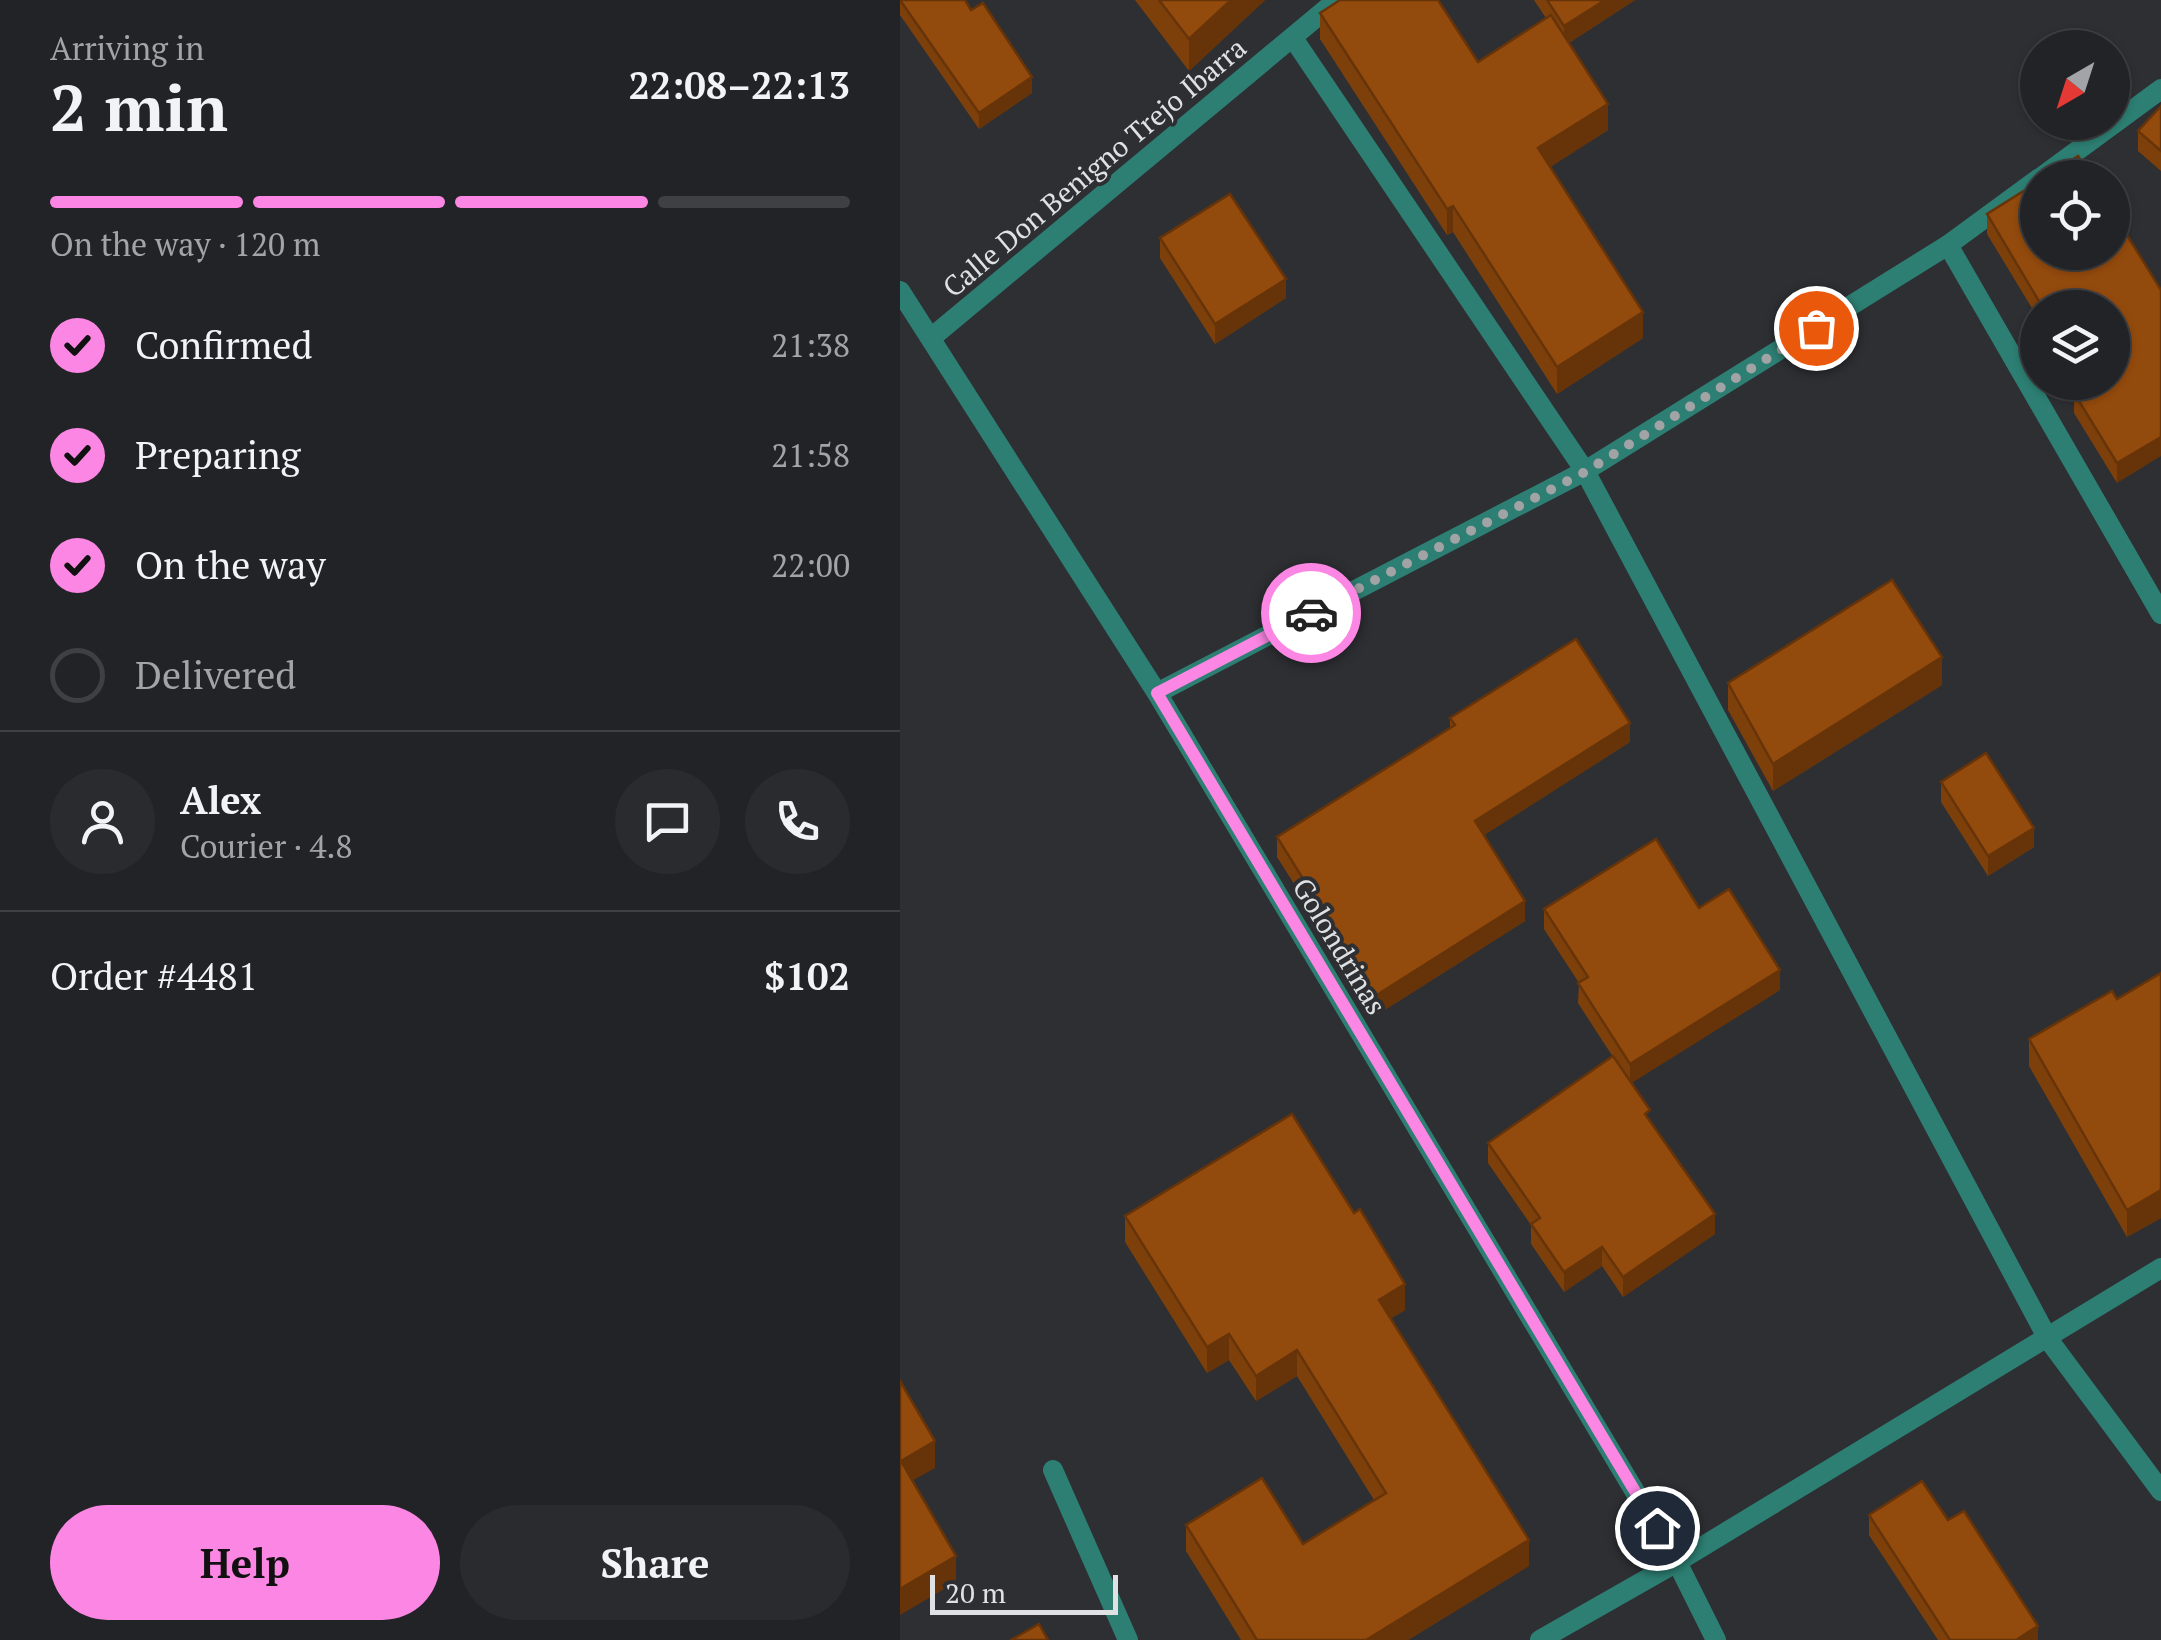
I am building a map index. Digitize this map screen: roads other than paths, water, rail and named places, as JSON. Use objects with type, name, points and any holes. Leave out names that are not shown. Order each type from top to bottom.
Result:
[{"type":"street","name":"Calle Don Benigno Trejo Ibarra","points":[[932,338],[1338,0]]},
{"type":"street","points":[[1293,38],[1585,472],[2048,1339],[2161,1492]]},
{"type":"street","points":[[2064,160],[2161,89]]},
{"type":"street","points":[[1157,693],[1585,472],[1948,245],[2020,192]]},
{"type":"street","points":[[1948,245],[2161,614]]},
{"type":"street","name":"Golondrinas","points":[[900,291],[1157,693],[1677,1562],[1716,1640]]},
{"type":"street","points":[[1540,1640],[1677,1562],[2161,1268]]},
{"type":"street","points":[[1053,1470],[1128,1640]]}]
